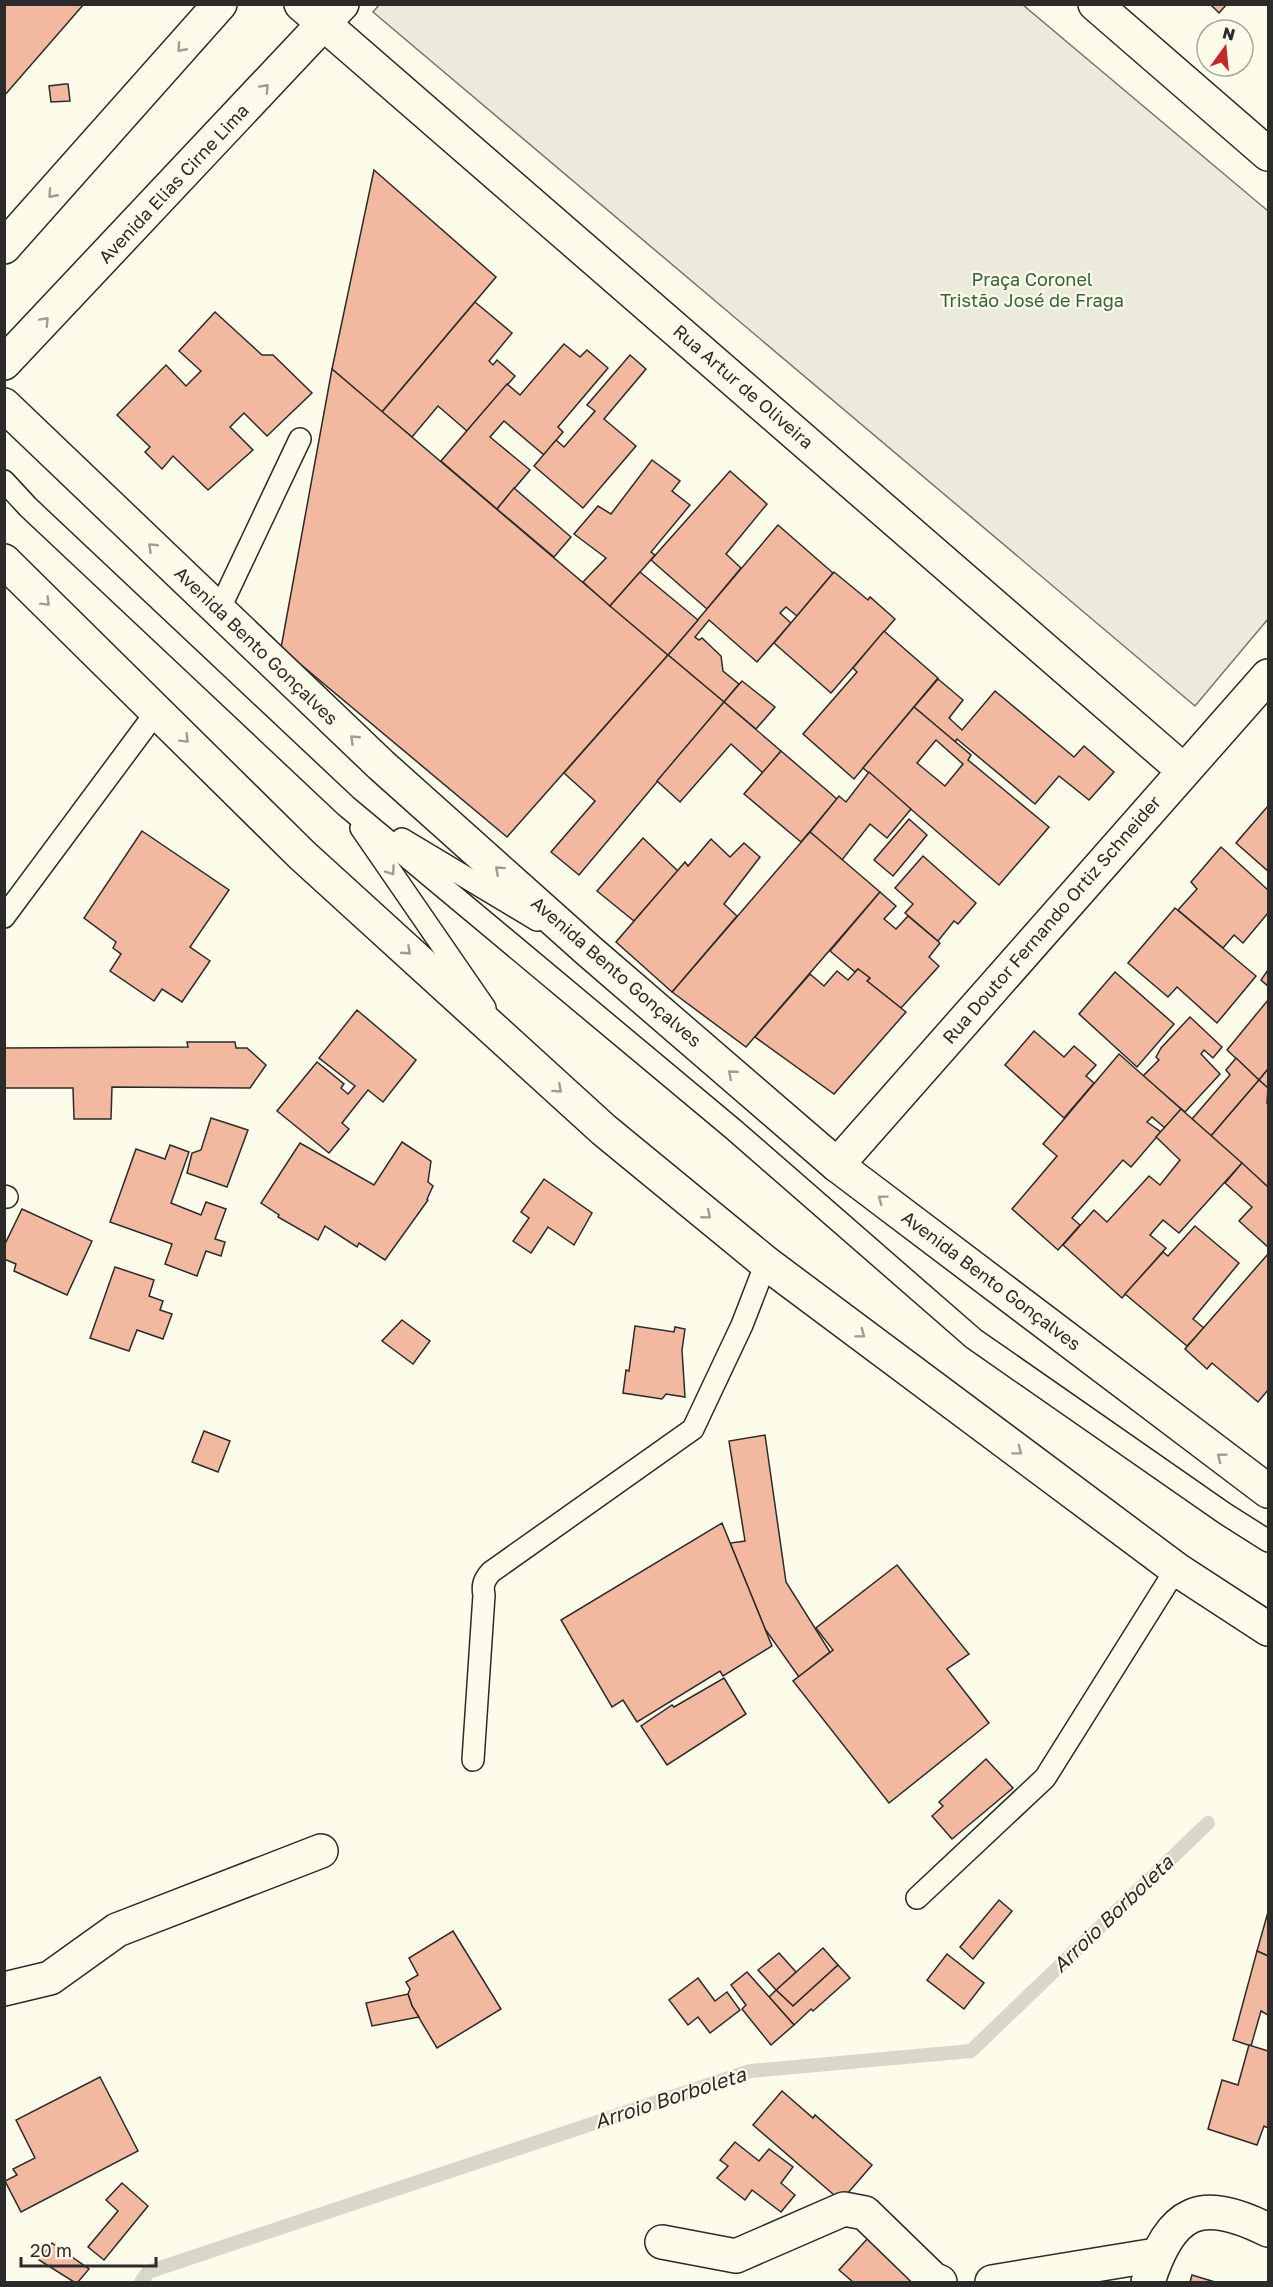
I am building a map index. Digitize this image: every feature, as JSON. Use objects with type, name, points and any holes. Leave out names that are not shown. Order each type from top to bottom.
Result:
[{"type":"street","points":[[4,247],[220,4]]},
{"type":"street","points":[[1095,4],[1269,153]]},
{"type":"street","name":"Avenida Elias Cirne Lima","points":[[4,363],[323,11]]},
{"type":"street","name":"Rua Artur de Oliveira","points":[[323,11],[1183,770]]},
{"type":"street","name":"Avenida Bento Gonçalves","points":[[4,405],[381,765],[590,951],[837,1165],[1265,1483]]},
{"type":"street","points":[[4,561],[302,855],[604,1130],[766,1263],[1176,1569],[1269,1629]]},
{"type":"street","name":"Rua Doutor Fernando Ortiz Schneider","points":[[837,1165],[1183,770],[1269,676]]},
{"type":"street","points":[[4,1989],[50,1978],[117,1930],[321,1851]]},
{"type":"street","points":[[662,2242],[736,2256],[844,2209],[855,2210],[865,2213],[933,2279],[940,2283]]},
{"type":"street","points":[[992,2283],[1152,2269],[1173,2228],[1196,2214],[1219,2212],[1242,2217],[1269,2230]]},
{"type":"lane","points":[[219,610],[300,439]]},
{"type":"lane","points":[[4,481],[28,507],[346,806],[724,1122],[974,1339],[1214,1506],[1269,1541]]},
{"type":"lane","points":[[4,917],[156,711]]},
{"type":"lane","points":[[346,806],[590,951]]},
{"type":"lane","points":[[346,806],[514,1050]]},
{"type":"lane","points":[[473,1760],[484,1595],[482,1587],[485,1579],[491,1572],[693,1430],[742,1324],[766,1263]]},
{"type":"lane","points":[[917,1898],[1045,1778],[1176,1569]]},
{"type":"green space","name":"Praça Coronel Tristão José de Fraga","points":[[379,5],[1023,5],[1268,211],[1268,619],[1195,706],[373,12]]},
{"type":"building","points":[[4,4],[84,4],[4,96]]},
{"type":"building","points":[[1210,4],[1227,4],[1219,13]]},
{"type":"building","points":[[68,84],[70,101],[51,102],[49,86]]},
{"type":"building","points":[[374,170],[496,277],[382,412],[332,369]]},
{"type":"building","points":[[475,302],[512,333],[489,361],[493,365],[497,360],[515,376],[467,431],[438,406],[412,437],[382,412]]},
{"type":"building","points":[[215,312],[262,355],[273,355],[312,393],[267,436],[244,413],[230,427],[253,450],[208,490],[173,456],[162,469],[145,452],[150,447],[117,415],[166,365],[186,386],[201,371],[179,351]]},
{"type":"building","points":[[564,344],[580,357],[587,350],[608,368],[558,427],[563,432],[544,455],[504,421],[490,437],[530,470],[497,509],[441,461],[507,384],[520,395]]},
{"type":"building","points":[[630,355],[646,369],[604,419],[636,446],[583,508],[534,466],[556,440],[564,447],[595,411],[587,405]]},
{"type":"building","points":[[332,369],[668,655],[507,837],[281,648]]},
{"type":"building","points":[[652,460],[680,481],[672,491],[690,505],[651,552],[655,555],[610,606],[583,582],[606,558],[574,534],[598,506],[611,514]]},
{"type":"building","points":[[730,471],[767,504],[726,554],[741,568],[707,609],[651,560]]},
{"type":"building","points":[[514,488],[571,537],[554,557],[497,509]]},
{"type":"building","points":[[778,525],[833,573],[797,616],[786,607],[780,613],[791,623],[757,662],[709,620],[695,637],[699,640],[702,638],[721,656],[723,671],[739,684],[724,702],[668,655]]},
{"type":"building","points":[[640,572],[698,620],[668,655],[610,606]]},
{"type":"building","points":[[834,572],[868,600],[870,597],[895,619],[831,693],[774,643]]},
{"type":"building","points":[[884,631],[938,678],[854,779],[803,734],[857,672],[853,668]]},
{"type":"building","points":[[668,655],[724,702],[579,875],[551,852],[595,801],[564,773]]},
{"type":"building","points":[[938,679],[963,700],[949,718],[962,730],[995,691],[1074,757],[1084,746],[1114,772],[1089,800],[1059,776],[1035,804],[957,739],[955,742],[914,707]]},
{"type":"building","points":[[742,681],[775,707],[756,729],[724,702]]},
{"type":"building","points":[[724,702],[781,751],[763,773],[731,744],[680,802],[657,781]]},
{"type":"building","points":[[914,707],[971,755],[968,760],[1049,827],[999,885],[863,768]],"holes":[[[936,740],[963,764],[945,786],[917,763]]]},
{"type":"building","points":[[781,751],[837,799],[801,842],[744,794]]},
{"type":"building","points":[[869,772],[911,809],[887,838],[870,824],[842,860],[810,832],[839,796],[846,802]]},
{"type":"building","points":[[1268,806],[1268,871],[1236,843]]},
{"type":"building","points":[[909,819],[927,835],[893,876],[874,860]]},
{"type":"building","points":[[142,831],[229,890],[190,947],[210,961],[182,1002],[162,989],[154,1001],[110,971],[121,954],[113,948],[116,942],[84,918]]},
{"type":"building","points":[[810,832],[880,892],[746,1047],[672,992]]},
{"type":"building","points":[[643,838],[678,871],[634,921],[597,891]]},
{"type":"building","points":[[711,839],[730,857],[744,843],[760,857],[724,904],[737,916],[672,992],[616,942],[685,862],[688,866]]},
{"type":"building","points":[[1221,847],[1268,890],[1268,913],[1243,943],[1234,935],[1223,948],[1178,910],[1197,889],[1191,882]]},
{"type":"building","points":[[923,856],[976,903],[958,924],[954,921],[938,941],[905,913],[913,904],[895,888]]},
{"type":"building","points":[[880,892],[896,906],[884,919],[896,929],[908,916],[940,943],[929,957],[939,966],[901,1008],[867,981],[870,978],[858,969],[855,972],[830,951]]},
{"type":"building","points":[[1175,908],[1256,976],[1217,1023],[1177,987],[1168,997],[1128,963]]},
{"type":"building","points":[[858,969],[870,978],[867,981],[906,1012],[834,1094],[755,1037],[810,974],[824,986],[837,971],[848,980]]},
{"type":"building","points":[[1268,970],[1268,986],[1261,980]]},
{"type":"building","points":[[1115,972],[1174,1024],[1137,1067],[1079,1014]]},
{"type":"building","points":[[1268,1000],[1268,1069],[1259,1080],[1227,1050]]},
{"type":"building","points":[[357,1010],[416,1060],[383,1102],[368,1090],[342,1123],[349,1129],[329,1153],[277,1111],[317,1062],[344,1084],[341,1088],[348,1094],[355,1086],[319,1058]]},
{"type":"building","points":[[1190,1017],[1222,1047],[1213,1058],[1204,1050],[1201,1054],[1220,1074],[1185,1112],[1143,1076],[1159,1060],[1156,1057],[1161,1048]]},
{"type":"building","points":[[1034,1031],[1064,1057],[1074,1046],[1096,1065],[1086,1076],[1094,1083],[1064,1118],[1005,1065]]},
{"type":"building","points":[[187,1042],[235,1042],[236,1048],[247,1048],[266,1065],[250,1088],[112,1087],[111,1119],[74,1119],[73,1088],[4,1088],[4,1048],[188,1047]]},
{"type":"building","points":[[1119,1054],[1181,1109],[1165,1128],[1152,1117],[1147,1122],[1161,1132],[1131,1167],[1123,1160],[1072,1218],[1080,1225],[1058,1250],[1012,1209],[1057,1156],[1043,1144]]},
{"type":"building","points":[[1236,1058],[1259,1080],[1211,1136],[1192,1119],[1230,1075],[1226,1070]]},
{"type":"building","points":[[1268,1069],[1268,1088],[1259,1080]]},
{"type":"building","points":[[1259,1080],[1268,1088],[1268,1187],[1211,1136]]},
{"type":"building","points":[[1181,1109],[1242,1163],[1179,1233],[1163,1220],[1150,1235],[1166,1248],[1122,1298],[1063,1245],[1094,1210],[1107,1222],[1149,1176],[1160,1185],[1180,1160],[1156,1137]]},
{"type":"building","points":[[211,1118],[248,1130],[227,1187],[187,1173],[192,1153],[201,1150]]},
{"type":"building","points":[[402,1142],[431,1161],[428,1182],[433,1186],[428,1200],[385,1260],[359,1243],[357,1247],[325,1226],[318,1240],[278,1217],[279,1215],[261,1203],[300,1143],[374,1185]]},
{"type":"building","points":[[170,1145],[189,1152],[171,1203],[201,1215],[206,1202],[226,1209],[215,1239],[225,1242],[221,1256],[206,1251],[197,1276],[165,1264],[172,1244],[110,1222],[136,1149],[165,1159]]},
{"type":"building","points":[[1242,1163],[1268,1187],[1268,1247],[1239,1221],[1252,1207],[1225,1183]]},
{"type":"building","points":[[544,1179],[592,1213],[574,1245],[548,1227],[531,1253],[513,1241],[529,1218],[521,1212]]},
{"type":"building","points":[[22,1209],[92,1241],[67,1295],[14,1271],[16,1264],[4,1259],[4,1246]]},
{"type":"building","points":[[1195,1226],[1239,1263],[1193,1319],[1204,1328],[1187,1346],[1125,1294],[1163,1252],[1168,1256]]},
{"type":"building","points":[[1268,1254],[1268,1390],[1258,1402],[1212,1363],[1207,1369],[1185,1349]]},
{"type":"building","points":[[115,1267],[154,1280],[149,1296],[163,1301],[160,1310],[172,1314],[163,1339],[137,1330],[129,1351],[90,1338]]},
{"type":"building","points":[[402,1320],[430,1341],[413,1364],[382,1341]]},
{"type":"building","points":[[635,1326],[674,1332],[675,1327],[685,1329],[682,1350],[685,1397],[666,1394],[662,1399],[623,1393],[626,1370],[629,1371]]},
{"type":"building","points":[[204,1431],[230,1441],[218,1472],[192,1462]]},
{"type":"building","points":[[765,1435],[786,1582],[830,1652],[799,1677],[765,1629],[730,1543],[745,1541],[729,1441]]},
{"type":"building","points":[[722,1523],[772,1646],[723,1676],[720,1671],[637,1722],[623,1700],[612,1707],[561,1620]]},
{"type":"building","points":[[897,1565],[969,1654],[947,1669],[989,1723],[889,1803],[793,1681],[833,1650],[816,1628]]},
{"type":"building","points":[[724,1678],[746,1714],[667,1765],[641,1726],[672,1705],[674,1707]]},
{"type":"building","points":[[986,1759],[1013,1788],[952,1839],[932,1816],[943,1806],[939,1802]]},
{"type":"building","points":[[999,1900],[1012,1911],[973,1959],[960,1947]]},
{"type":"building","points":[[1268,1912],[1268,1956],[1257,1951]]},
{"type":"building","points":[[453,1931],[501,2009],[437,2048],[412,2006],[408,1994],[410,1989],[406,1982],[418,1975],[409,1958]]},
{"type":"building","points":[[823,1948],[838,1965],[793,2006],[776,1990]]},
{"type":"building","points":[[1257,1951],[1268,1956],[1268,2015],[1261,2011],[1251,2046],[1233,2040]]},
{"type":"building","points":[[779,1953],[796,1972],[776,1990],[758,1970]]},
{"type":"building","points":[[947,1954],[984,1983],[964,2009],[927,1980]]},
{"type":"building","points":[[838,1965],[850,1978],[794,2025],[769,1997],[776,1990],[793,2006]]},
{"type":"building","points":[[747,1972],[794,2025],[771,2045],[742,2009],[746,2005],[731,1985]]},
{"type":"building","points":[[698,1978],[715,2001],[727,1992],[740,2010],[710,2033],[698,2017],[688,2025],[669,2000]]},
{"type":"building","points":[[408,1994],[419,2017],[372,2026],[366,2003]]},
{"type":"building","points":[[1249,2045],[1268,2051],[1268,2128],[1264,2126],[1257,2145],[1208,2129],[1222,2080],[1238,2085]]},
{"type":"building","points":[[100,2077],[138,2151],[21,2212],[5,2181],[17,2175],[13,2169],[35,2158],[16,2120]]},
{"type":"building","points":[[782,2091],[813,2118],[815,2115],[872,2165],[841,2201],[753,2125]]},
{"type":"building","points":[[735,2142],[759,2161],[769,2149],[793,2167],[781,2183],[795,2195],[781,2212],[752,2190],[745,2200],[717,2178],[728,2166],[720,2160]]},
{"type":"building","points":[[122,2183],[148,2206],[104,2260],[88,2247],[118,2211],[106,2200]]},
{"type":"building","points":[[868,2238],[913,2279],[910,2282],[853,2282],[839,2270]]},
{"type":"building","points":[[52,2243],[89,2269],[78,2282],[74,2282],[39,2260]]},
{"type":"building","points":[[1192,2275],[1215,2282],[1190,2282]]},
{"type":"waterway","name":"Arroio Borboleta","points":[[141,2282],[148,2272],[750,2071],[971,2051],[1208,1823]]}]
